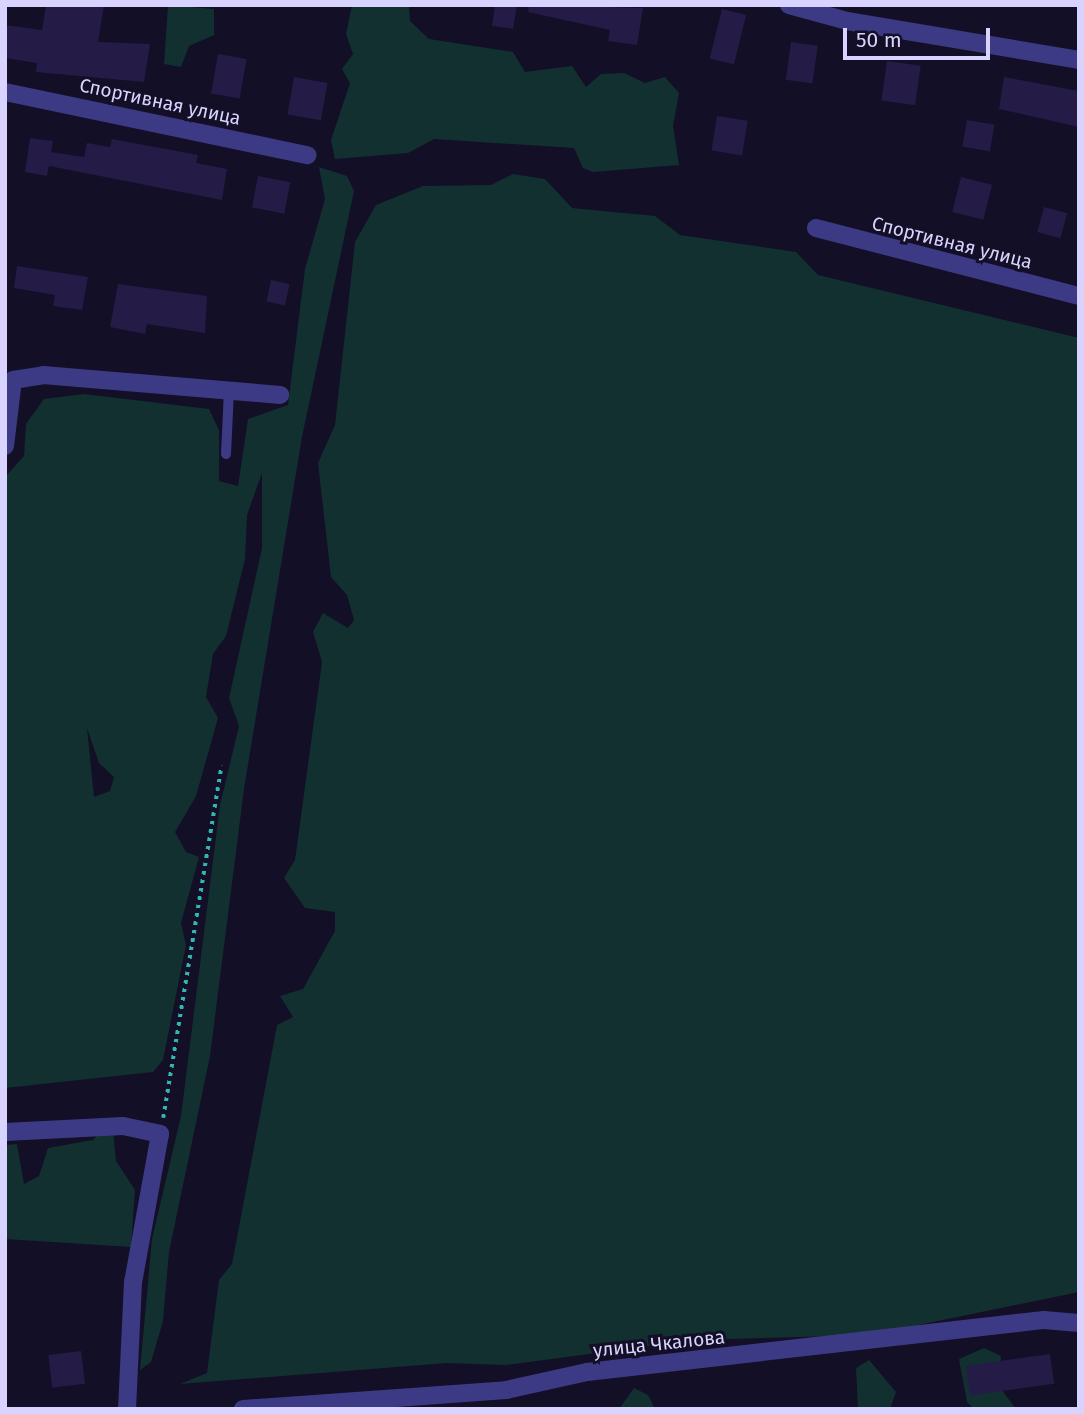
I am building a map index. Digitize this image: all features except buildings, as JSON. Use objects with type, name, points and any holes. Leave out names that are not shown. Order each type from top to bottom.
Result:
[{"type":"street","points":[[789,5],[847,21],[1079,60]]},
{"type":"street","name":"Спортивная улица","points":[[5,92],[307,155]]},
{"type":"street","name":"Спортивная улица","points":[[816,228],[1079,296]]},
{"type":"street","points":[[5,446],[9,374],[280,395]]},
{"type":"street","points":[[5,1132],[123,1126],[160,1134],[133,1282],[127,1409]]},
{"type":"street","name":"улица Чкалова","points":[[243,1409],[506,1391],[587,1372],[1044,1320],[1079,1323]]},
{"type":"lane","points":[[226,454],[229,391]]},
{"type":"path","points":[[160,1134],[221,766]]},
{"type":"green space","points":[[168,5],[214,9],[214,35],[189,46],[181,67],[164,64]]},
{"type":"green space","points":[[352,5],[409,5],[410,21],[429,39],[513,52],[525,72],[572,66],[586,87],[601,74],[624,73],[645,83],[665,77],[679,93],[673,126],[679,165],[593,172],[583,168],[574,148],[434,139],[408,153],[335,159],[331,140],[350,83],[342,69],[353,54],[346,34]]},
{"type":"green space","points":[[319,167],[347,176],[354,191],[302,437],[244,789],[210,1056],[169,1252],[163,1321],[151,1362],[140,1370],[152,1239],[181,1116],[220,805],[239,726],[229,698],[262,548],[262,473],[247,515],[245,559],[226,636],[213,654],[206,697],[218,718],[196,796],[175,832],[186,852],[199,857],[181,923],[186,945],[163,1060],[153,1072],[5,1088],[5,477],[24,456],[26,424],[44,399],[84,394],[209,409],[219,430],[219,481],[238,486],[248,419],[288,405],[305,269],[325,199]],"holes":[[[87,728],[99,763],[114,777],[110,791],[94,797]]]},
{"type":"green space","points":[[513,174],[545,179],[572,208],[655,216],[680,235],[796,252],[818,275],[1079,338],[1079,1292],[870,1335],[695,1340],[506,1365],[447,1363],[180,1384],[207,1373],[219,1280],[232,1264],[277,1025],[293,1017],[280,996],[303,989],[335,931],[335,912],[305,908],[284,878],[295,860],[322,662],[313,632],[323,613],[348,628],[354,620],[347,595],[331,577],[318,463],[335,425],[355,242],[376,205],[423,186],[491,185]]},
{"type":"green space","points":[[112,1119],[116,1161],[135,1190],[131,1247],[5,1239],[5,1145],[17,1144],[24,1184],[39,1176],[48,1148],[93,1140]]},
{"type":"green space","points":[[984,1348],[1001,1356],[999,1386],[1016,1409],[974,1409],[967,1402],[959,1359]]},
{"type":"green space","points":[[869,1360],[896,1392],[890,1409],[858,1409],[856,1368]]},
{"type":"green space","points":[[634,1388],[648,1395],[655,1409],[619,1409]]}]
